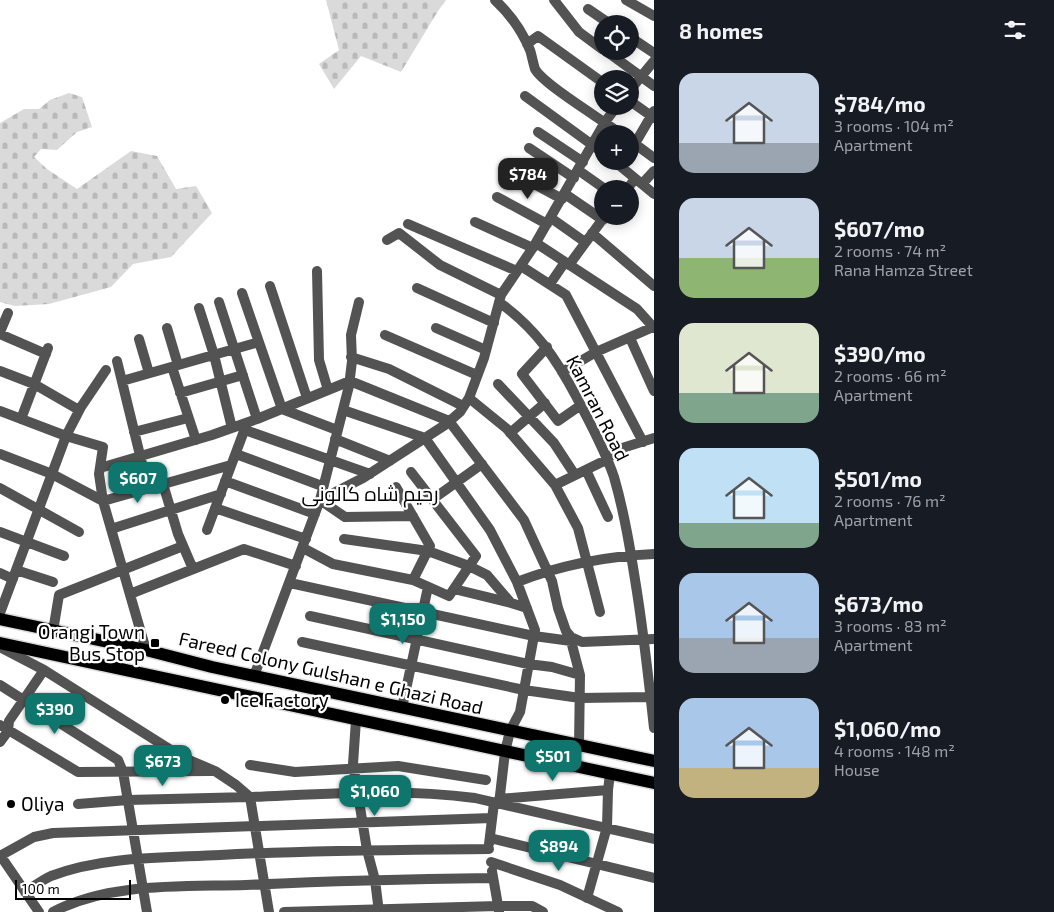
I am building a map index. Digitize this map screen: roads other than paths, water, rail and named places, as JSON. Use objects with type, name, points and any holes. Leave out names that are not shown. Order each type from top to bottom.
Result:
[{"type":"main road","name":"Fareed Colony Gulshan e Ghazi Road","points":[[0,620],[146,650],[212,667],[510,732],[654,761]]},
{"type":"main road","name":"Fareed Colony Gulshan e Ghazi Road","points":[[0,643],[654,783]]},
{"type":"main road","points":[[208,689],[212,667]]},
{"type":"street","points":[[495,0],[503,7],[519,28],[536,70],[550,84],[610,125]]},
{"type":"street","points":[[554,0],[579,32],[594,43]]},
{"type":"street","points":[[626,0],[654,16]]},
{"type":"street","points":[[588,9],[597,15]]},
{"type":"street","points":[[527,44],[538,36],[594,76]]},
{"type":"street","points":[[639,43],[654,53]]},
{"type":"street","points":[[619,60],[654,86]]},
{"type":"street","points":[[639,79],[654,61]]},
{"type":"street","points":[[525,96],[593,144]]},
{"type":"street","points":[[639,106],[653,115],[639,135]]},
{"type":"street","points":[[320,500],[370,474],[425,438],[460,412],[466,402],[486,350],[500,298],[534,246],[611,115]]},
{"type":"street","points":[[538,132],[579,170],[594,181]]},
{"type":"street","points":[[529,148],[579,170]]},
{"type":"street","points":[[639,149],[654,158]]},
{"type":"street","points":[[627,170],[637,180]]},
{"type":"street","points":[[654,171],[639,182],[654,194]]},
{"type":"street","points":[[516,174],[564,196],[594,212]]},
{"type":"street","points":[[497,197],[549,221],[585,242]]},
{"type":"street","points":[[474,222],[534,246],[567,263],[637,308],[654,328],[596,352],[562,372]]},
{"type":"street","points":[[408,224],[519,268],[550,284],[566,295],[643,442]]},
{"type":"street","points":[[550,284],[598,225]]},
{"type":"street","name":"Kamran Road","points":[[387,240],[399,233],[440,265],[500,298],[520,317],[546,347],[581,405],[596,433],[615,484],[626,524],[649,639],[654,728]]},
{"type":"street","points":[[592,233],[654,286]]},
{"type":"street","points":[[316,271],[319,360],[328,390]]},
{"type":"street","points":[[270,286],[307,398]]},
{"type":"street","points":[[417,288],[494,323]]},
{"type":"street","points":[[242,292],[282,409],[390,460]]},
{"type":"street","points":[[207,530],[231,465],[250,424],[243,374],[219,302]]},
{"type":"street","points":[[254,676],[320,500],[350,381],[351,335],[359,302]]},
{"type":"street","points":[[199,308],[214,355],[232,428]]},
{"type":"street","points":[[8,313],[0,333],[47,351],[20,419]]},
{"type":"street","points":[[167,328],[180,393],[196,440]]},
{"type":"street","points":[[436,328],[486,350]]},
{"type":"street","points":[[385,335],[477,375]]},
{"type":"street","points":[[630,338],[654,391]]},
{"type":"street","points":[[140,339],[149,373]]},
{"type":"street","points":[[122,380],[259,342]]},
{"type":"street","points":[[546,347],[522,374],[558,421],[581,405]]},
{"type":"street","points":[[352,357],[466,402],[510,433],[556,485],[578,528],[600,612]]},
{"type":"street","points":[[117,361],[148,488]]},
{"type":"street","points":[[0,613],[66,436],[79,410],[106,370]]},
{"type":"street","points":[[0,371],[34,384],[79,410]]},
{"type":"street","points":[[180,393],[243,374]]},
{"type":"street","points":[[100,468],[250,424],[350,381],[449,421],[524,520],[552,581],[558,608],[566,631],[572,640],[580,675],[579,745]]},
{"type":"street","points":[[498,384],[554,443],[575,475]]},
{"type":"street","points":[[510,433],[545,404]]},
{"type":"street","points":[[343,410],[425,438],[490,530],[517,582],[535,630],[520,712],[510,732],[497,802],[492,818],[489,844],[499,909]]},
{"type":"street","points":[[0,411],[66,436],[103,447],[98,474],[103,501],[146,650]]},
{"type":"street","points":[[134,432],[188,418]]},
{"type":"street","points":[[250,424],[329,460],[370,474]]},
{"type":"street","points":[[556,485],[606,460],[619,449],[654,438]]},
{"type":"street","points":[[0,454],[52,474],[103,501],[231,465]]},
{"type":"street","points":[[236,454],[322,486]]},
{"type":"street","points":[[433,500],[482,464]]},
{"type":"street","points":[[586,470],[608,517]]},
{"type":"street","points":[[215,508],[304,544],[333,564],[413,580],[450,596],[476,556],[411,472]]},
{"type":"street","points":[[226,481],[315,514]]},
{"type":"street","points":[[163,484],[170,510],[193,569]]},
{"type":"street","points":[[396,487],[430,546],[413,580]]},
{"type":"street","points":[[0,488],[78,532]]},
{"type":"street","points":[[111,529],[221,494]]},
{"type":"street","points":[[320,500],[345,517],[413,516]]},
{"type":"street","points":[[0,532],[64,556]]},
{"type":"street","points":[[344,539],[428,551],[469,566],[487,575],[511,603]]},
{"type":"street","points":[[53,631],[59,595],[183,546]]},
{"type":"street","points":[[130,594],[244,549],[296,566]]},
{"type":"street","points":[[517,582],[547,570],[602,558],[654,554]]},
{"type":"street","points":[[0,573],[53,582]]},
{"type":"street","points":[[290,583],[534,636],[582,642],[649,639]]},
{"type":"street","points":[[402,708],[428,587]]},
{"type":"street","points":[[454,589],[527,608]]},
{"type":"street","points":[[310,616],[528,664],[552,667],[580,675]]},
{"type":"street","points":[[302,642],[524,690],[580,698],[651,697]]},
{"type":"street","points":[[0,647],[44,670],[182,757],[215,771],[250,797],[269,912]]},
{"type":"street","points":[[0,742],[4,728],[44,670]]},
{"type":"street","points":[[0,685],[118,760],[123,772],[147,912]]},
{"type":"street","points":[[356,720],[354,770],[379,911]]},
{"type":"street","points":[[4,728],[78,772],[215,771]]},
{"type":"street","points":[[250,765],[295,772],[398,766],[486,780]]},
{"type":"street","points":[[587,898],[607,827],[610,774]]},
{"type":"street","points":[[497,802],[608,790]]},
{"type":"street","points":[[78,804],[128,800],[357,793],[445,794],[497,802],[654,839]]},
{"type":"street","points":[[38,912],[0,856],[34,837],[53,833],[492,818]]},
{"type":"street","points":[[25,892],[50,877],[100,864],[138,859],[259,852],[367,850],[489,844],[654,878]]},
{"type":"street","points":[[491,862],[560,885],[616,912]]},
{"type":"street","points":[[52,912],[83,899],[143,889],[375,880],[493,878]]},
{"type":"street","points":[[284,912],[499,909],[532,906],[543,912]]},
{"type":"place","name":"Orangi Town Bus Stop","points":[[155,643]]},
{"type":"place","name":"Ice Factory","points":[[225,700]]},
{"type":"place","name":"Oliya","points":[[11,804]]},
{"type":"district","name":"رحیم شاہ کالونی","points":[[370,494]]}]
